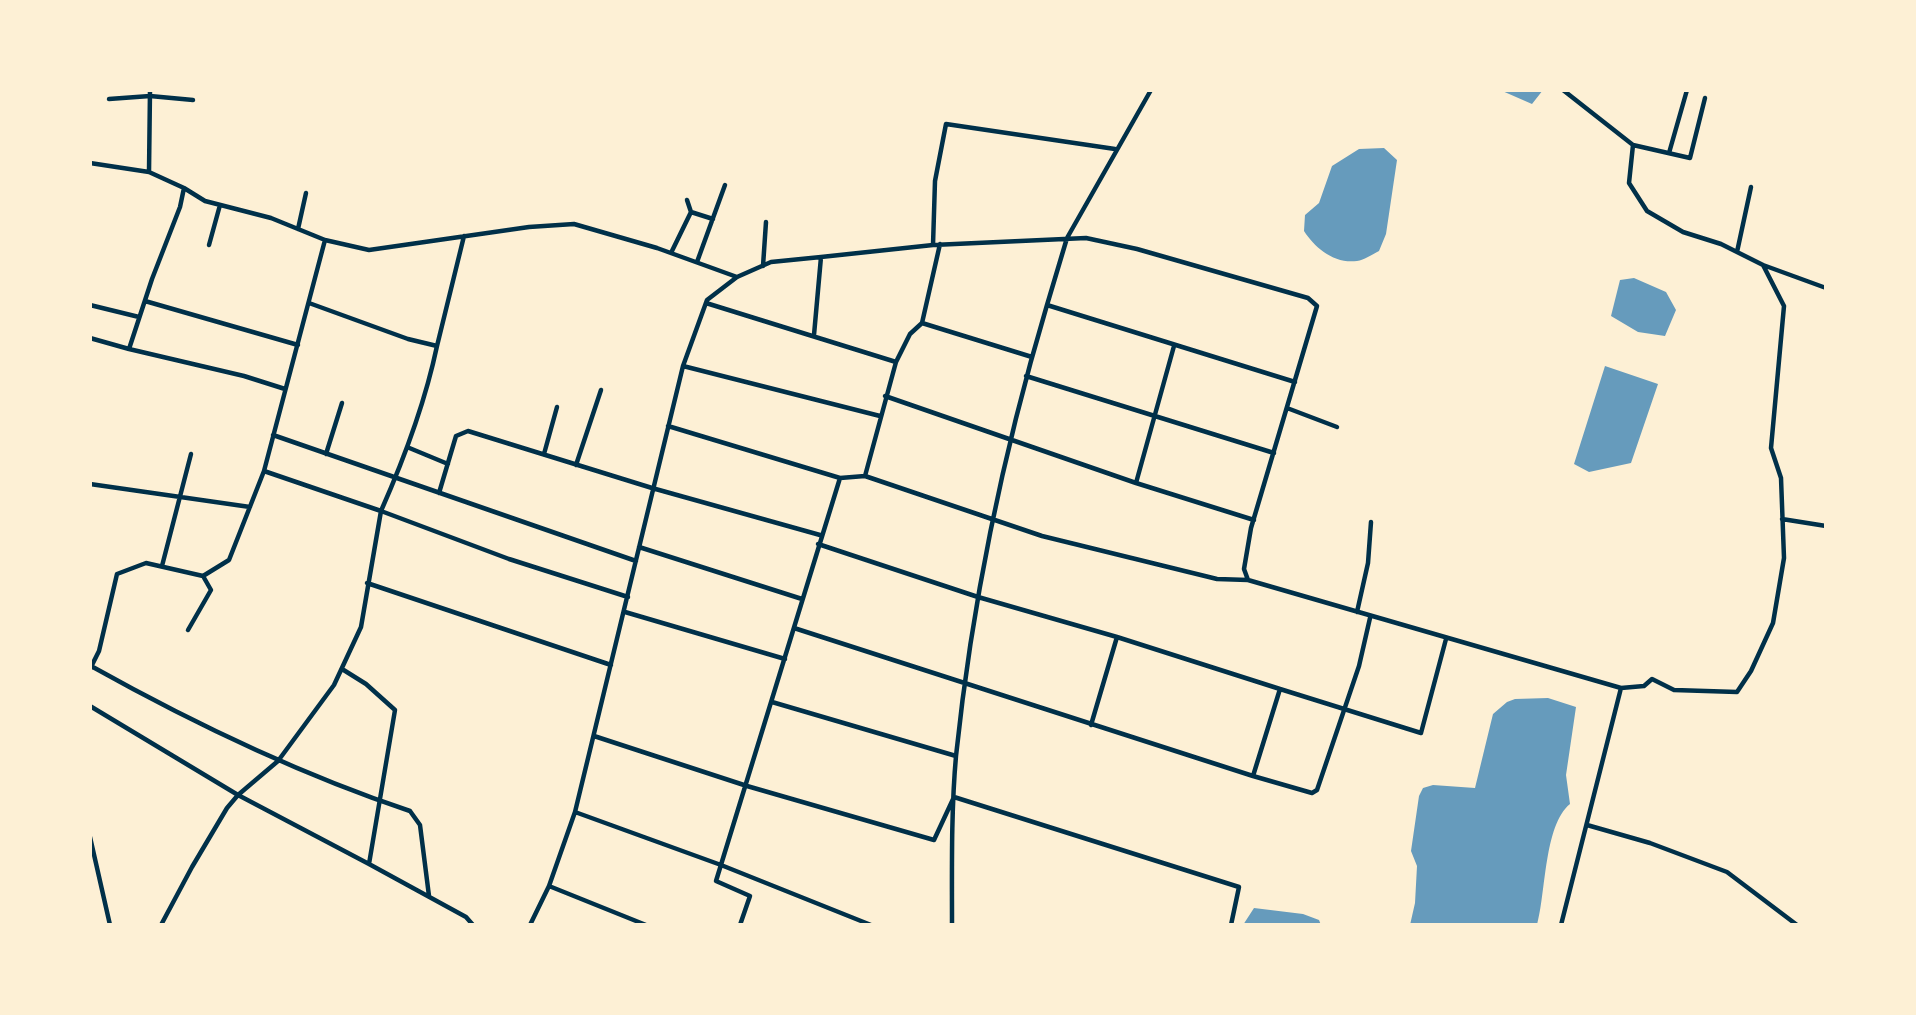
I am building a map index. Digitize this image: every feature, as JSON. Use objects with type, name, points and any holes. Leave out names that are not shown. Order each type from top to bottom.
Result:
[{"type":"street","points":[[952,925],[956,756],[978,597],[992,517],[1010,437],[1067,238],[1151,90]]},
{"type":"street","points":[[1563,90],[1633,145],[1690,158],[1705,98]]},
{"type":"street","points":[[1669,153],[1688,90]]},
{"type":"street","points":[[109,99],[150,93],[193,100]]},
{"type":"street","points":[[149,172],[150,93]]},
{"type":"street","points":[[933,245],[934,181],[946,124],[1115,150]]},
{"type":"street","points":[[1633,145],[1629,183],[1647,211],[1683,232],[1721,244],[1763,265],[1826,287]]},
{"type":"street","points":[[90,164],[149,172],[184,188],[205,201],[271,218],[325,240],[369,250],[529,227],[574,224],[671,253],[737,277]]},
{"type":"street","points":[[697,262],[725,185]]},
{"type":"street","points":[[129,349],[180,207],[184,188]]},
{"type":"street","points":[[1737,252],[1751,188]]},
{"type":"street","points":[[298,229],[306,192]]},
{"type":"street","points":[[671,253],[691,212],[687,200]]},
{"type":"street","points":[[209,245],[220,205]]},
{"type":"street","points":[[691,212],[713,219]]},
{"type":"street","points":[[763,266],[766,222]]},
{"type":"street","points":[[162,925],[192,867],[238,795],[278,761],[334,685],[342,669],[360,627],[381,512],[407,447],[437,346],[464,236]]},
{"type":"street","points":[[530,925],[549,886],[575,812],[683,366],[706,303],[737,277],[771,262],[940,244],[1086,238],[1137,249],[1308,298],[1317,306],[1254,520],[1244,569],[1248,580]]},
{"type":"street","points":[[325,240],[264,471],[229,560],[203,576],[146,563],[117,574],[99,651],[91,667],[166,708],[278,761],[378,801],[410,811],[420,825],[429,896]]},
{"type":"street","points":[[865,476],[885,396],[896,363],[910,334],[922,323],[940,244]]},
{"type":"street","points":[[814,335],[821,257]]},
{"type":"street","points":[[668,426],[840,478],[865,476],[992,517],[1042,536],[1206,576],[1248,580],[1357,612],[1370,618],[1621,688],[1644,686],[1652,679],[1674,690],[1737,692],[1751,672],[1773,623],[1784,558],[1781,478],[1771,448],[1784,306],[1763,265]]},
{"type":"street","points":[[145,301],[298,345]]},
{"type":"street","points":[[309,303],[408,339],[437,346]]},
{"type":"street","points":[[706,303],[814,335],[896,363]]},
{"type":"street","points":[[1047,305],[1174,346],[1295,381]]},
{"type":"street","points":[[90,306],[140,317]]},
{"type":"street","points":[[922,323],[1032,357]]},
{"type":"street","points":[[90,338],[244,376],[285,389]]},
{"type":"street","points":[[1136,483],[1174,346]]},
{"type":"street","points":[[683,366],[880,416]]},
{"type":"street","points":[[1026,376],[1274,453]]},
{"type":"street","points":[[576,465],[601,390]]},
{"type":"street","points":[[885,396],[1010,437],[1136,483],[1254,520]]},
{"type":"street","points":[[326,454],[342,403]]},
{"type":"street","points":[[544,454],[557,407]]},
{"type":"street","points":[[1287,408],[1336,427]]},
{"type":"street","points":[[439,493],[456,436],[468,431],[652,488],[820,535]]},
{"type":"street","points":[[273,435],[636,561]]},
{"type":"street","points":[[407,447],[448,464]]},
{"type":"street","points":[[162,567],[192,454]]},
{"type":"street","points":[[264,471],[509,559],[628,597]]},
{"type":"street","points":[[740,925],[750,896],[716,881],[747,786],[820,535],[840,478]]},
{"type":"street","points":[[90,484],[250,507]]},
{"type":"street","points":[[1782,519],[1826,526]]},
{"type":"street","points":[[1357,612],[1368,563],[1371,522]]},
{"type":"street","points":[[818,544],[978,597],[1117,637],[1421,733],[1446,639]]},
{"type":"street","points":[[639,547],[802,599]]},
{"type":"street","points":[[188,630],[211,590],[203,576]]},
{"type":"street","points":[[367,583],[611,665]]},
{"type":"street","points":[[625,612],[785,659]]},
{"type":"street","points":[[794,628],[1253,776],[1315,791],[1359,666],[1370,618]]},
{"type":"street","points":[[1091,725],[1117,637]]},
{"type":"street","points":[[342,669],[366,684],[395,710],[369,864]]},
{"type":"street","points":[[1561,925],[1621,688]]},
{"type":"street","points":[[1253,776],[1280,689]]},
{"type":"street","points":[[772,702],[956,756]]},
{"type":"street","points":[[90,706],[238,795],[429,896],[466,917],[473,925]]},
{"type":"street","points":[[594,736],[747,786],[934,840],[954,797]]},
{"type":"street","points":[[954,797],[1239,887],[1232,925]]},
{"type":"street","points":[[575,812],[721,865],[871,925]]},
{"type":"street","points":[[1587,825],[1650,843],[1727,872],[1797,925]]},
{"type":"street","points":[[90,837],[110,925]]},
{"type":"street","points":[[549,886],[646,925]]},
{"type":"water","points":[[1500,90],[1543,90],[1532,104]]},
{"type":"water","points":[[1384,148],[1397,160],[1386,234],[1379,251],[1357,261],[1341,260],[1326,254],[1304,231],[1305,215],[1319,203],[1332,166],[1359,149]]},
{"type":"water","points":[[1634,278],[1666,292],[1676,310],[1665,336],[1638,332],[1611,316],[1620,280]]},
{"type":"water","points":[[1605,366],[1658,384],[1631,463],[1589,472],[1574,464]]},
{"type":"water","points":[[1548,698],[1576,707],[1566,775],[1570,804],[1561,814],[1555,827],[1547,860],[1537,925],[1410,925],[1415,903],[1417,866],[1411,851],[1419,796],[1423,788],[1433,785],[1475,788],[1493,714],[1507,702],[1515,699]]},
{"type":"water","points":[[1254,908],[1303,914],[1319,920],[1321,925],[1243,925]]}]
